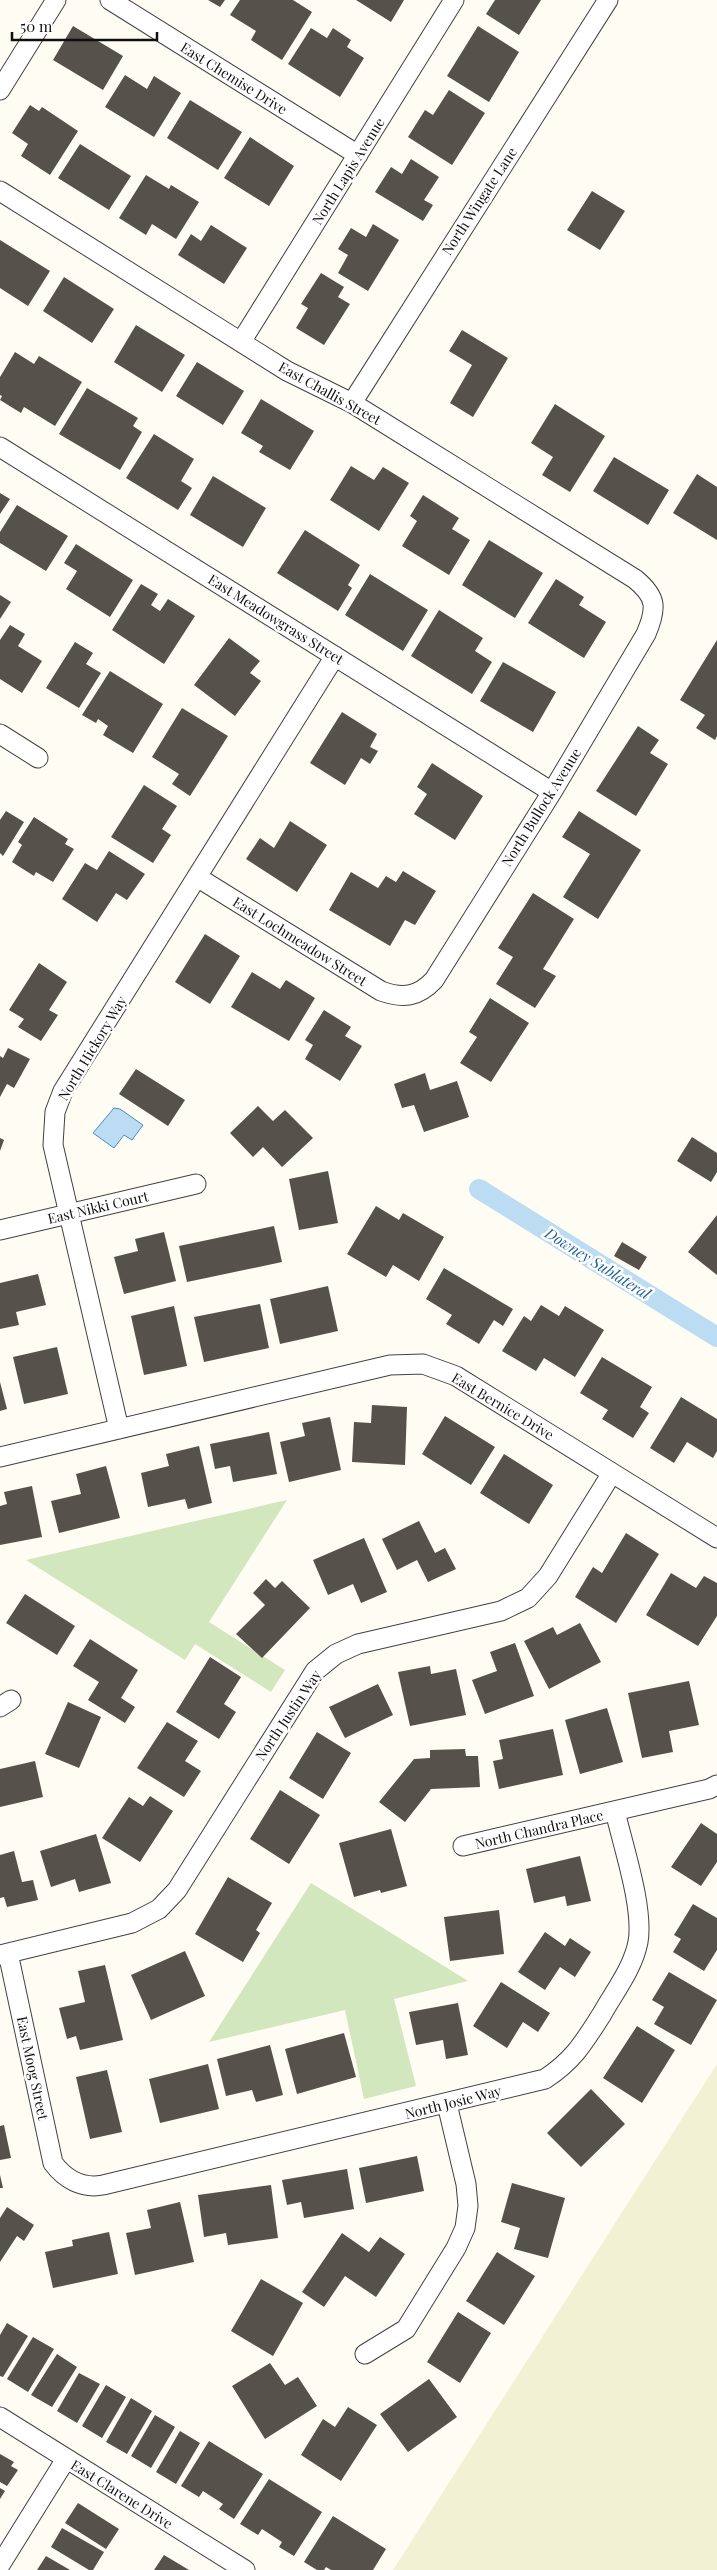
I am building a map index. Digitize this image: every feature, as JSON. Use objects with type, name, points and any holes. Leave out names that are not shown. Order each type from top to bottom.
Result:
[{"type":"street","points":[[0,90],[56,0]]},
{"type":"street","name":"East Chemise Drive","points":[[110,0],[358,155]]},
{"type":"street","name":"North Lapis Avenue","points":[[241,342],[454,0]]},
{"type":"street","name":"North Wingate Lane","points":[[352,403],[608,0]]},
{"type":"street","name":"East Challis Street","points":[[0,192],[287,371],[352,403],[635,579],[647,589],[654,602]]},
{"type":"street","name":"East Meadowgrass Street","points":[[0,447],[552,792]]},
{"type":"street","name":"North Bullock Avenue","points":[[407,997],[418,993],[434,980],[552,792],[646,634],[653,618],[654,602]]},
{"type":"street","name":"North Hickory Way","points":[[119,1429],[53,1145],[55,1112],[63,1091],[335,656]]},
{"type":"street","points":[[0,734],[38,758]]},
{"type":"street","name":"East Lochmeadow Street","points":[[197,877],[381,991],[407,997]]},
{"type":"street","name":"East Nikki Court","points":[[0,1230],[196,1184]]},
{"type":"street","name":"East Bernice Drive","points":[[119,1429],[390,1366],[423,1364],[456,1376],[717,1538]]},
{"type":"street","points":[[0,1457],[119,1429]]},
{"type":"street","name":"North Justin Way","points":[[4,1954],[132,1924],[159,1909],[177,1890],[315,1671],[336,1654],[358,1644],[501,1611],[528,1598],[548,1576],[612,1473]]},
{"type":"street","name":"North Chandra Place","points":[[464,1846],[709,1789],[717,1785]]},
{"type":"street","name":"North Josie Way","points":[[68,2178],[86,2185],[103,2185],[545,2079],[564,2067],[581,2047],[628,1971],[638,1942],[638,1912],[615,1811]]},
{"type":"street","name":"East Moog Street","points":[[4,1954],[53,2163],[68,2178]]},
{"type":"street","points":[[365,2354],[406,2329],[456,2248],[465,2228],[468,2206],[466,2184],[447,2104]]},
{"type":"street","name":"East Clarene Drive","points":[[0,2418],[244,2570]]},
{"type":"street","points":[[0,2565],[66,2459]]},
{"type":"shaded area","points":[[717,2064],[717,2570],[393,2570]]},
{"type":"green space","points":[[287,1500],[209,1622],[285,1670],[271,1692],[195,1644],[185,1660],[26,1560]]},
{"type":"green space","points":[[311,1883],[468,1981],[394,1999],[416,2086],[364,2099],[345,2010],[209,2042]]},
{"type":"water","points":[[114,1108],[120,1109],[143,1125],[132,1140],[124,1135],[114,1148],[93,1133]]},
{"type":"building","points":[[208,0],[225,0],[220,7]]},
{"type":"building","points":[[240,0],[293,0],[312,12],[282,60],[251,40],[256,31],[230,15]]},
{"type":"building","points":[[356,0],[404,0],[391,22]]},
{"type":"building","points":[[495,0],[541,0],[519,35],[486,14]]},
{"type":"building","points":[[73,26],[123,56],[103,90],[53,60]]},
{"type":"building","points":[[478,26],[519,52],[489,102],[447,76]]},
{"type":"building","points":[[311,28],[327,38],[333,28],[351,40],[347,47],[364,58],[340,97],[288,64]]},
{"type":"building","points":[[125,75],[147,89],[154,76],[181,93],[154,137],[105,107]]},
{"type":"building","points":[[449,90],[485,113],[452,165],[408,137],[425,110],[433,115]]},
{"type":"building","points":[[190,100],[242,132],[218,170],[167,138]]},
{"type":"building","points":[[30,105],[39,111],[42,107],[78,131],[50,175],[21,156],[28,144],[12,133]]},
{"type":"building","points":[[250,137],[294,166],[269,206],[224,178]]},
{"type":"building","points":[[80,144],[131,176],[109,210],[58,178]]},
{"type":"building","points":[[411,159],[439,177],[424,200],[433,205],[423,221],[375,192],[391,167],[402,174]]},
{"type":"building","points":[[146,175],[169,189],[171,185],[199,202],[176,239],[152,224],[146,235],[119,218]]},
{"type":"building","points":[[592,191],[625,211],[600,250],[567,230]]},
{"type":"building","points":[[373,224],[399,240],[368,291],[338,273],[348,255],[338,249],[351,228],[366,237]]},
{"type":"building","points":[[211,225],[247,248],[224,284],[178,255],[191,234],[201,241]]},
{"type":"building","points":[[0,240],[50,271],[28,306],[0,288]]},
{"type":"building","points":[[321,273],[344,287],[338,297],[350,304],[324,345],[296,328],[308,308],[301,304]]},
{"type":"building","points":[[64,277],[114,309],[92,343],[43,311]]},
{"type":"building","points":[[136,325],[185,355],[162,392],[114,362]]},
{"type":"building","points":[[462,330],[508,358],[473,417],[450,403],[472,365],[449,351]]},
{"type":"building","points":[[15,352],[34,364],[39,356],[82,382],[55,426],[24,407],[21,413],[0,400],[2,396],[0,395],[0,377]]},
{"type":"building","points":[[197,362],[244,391],[223,425],[176,396]]},
{"type":"building","points":[[87,388],[138,418],[133,426],[142,432],[120,470],[59,434]]},
{"type":"building","points":[[261,399],[314,431],[290,470],[259,452],[263,446],[241,433]]},
{"type":"building","points":[[555,404],[605,436],[570,492],[542,475],[553,457],[531,443]]},
{"type":"building","points":[[154,434],[194,459],[181,481],[192,488],[178,510],[126,478]]},
{"type":"building","points":[[614,457],[669,490],[648,525],[593,491]]},
{"type":"building","points":[[351,466],[374,480],[383,467],[409,483],[379,531],[330,500]]},
{"type":"building","points":[[697,474],[717,487],[717,540],[673,513]]},
{"type":"building","points":[[213,476],[266,508],[243,547],[190,515]]},
{"type":"building","points":[[0,493],[10,499],[0,514]]},
{"type":"building","points":[[423,495],[459,518],[452,529],[470,540],[449,575],[402,546],[417,521],[410,516]]},
{"type":"building","points":[[17,505],[68,536],[46,571],[0,543],[0,532]]},
{"type":"building","points":[[305,530],[360,565],[348,585],[352,588],[338,611],[277,573]]},
{"type":"building","points":[[489,540],[543,573],[515,618],[462,585]]},
{"type":"building","points":[[76,544],[133,580],[110,617],[66,589],[77,571],[64,563]]},
{"type":"building","points":[[370,574],[428,610],[403,651],[345,615]]},
{"type":"building","points":[[556,579],[584,597],[579,605],[606,622],[584,658],[528,623]]},
{"type":"building","points":[[141,584],[158,594],[151,605],[160,611],[168,599],[195,616],[164,664],[112,630]]},
{"type":"building","points":[[0,595],[11,602],[0,619]]},
{"type":"building","points":[[439,610],[483,638],[475,651],[492,662],[472,694],[411,656]]},
{"type":"building","points":[[10,625],[25,634],[18,646],[42,661],[22,693],[0,679],[0,640]]},
{"type":"building","points":[[229,638],[260,661],[250,673],[261,681],[235,716],[194,685]]},
{"type":"building","points":[[717,640],[717,736],[715,740],[696,728],[705,715],[680,700]]},
{"type":"building","points":[[75,642],[93,653],[86,664],[101,673],[79,708],[46,688]]},
{"type":"building","points":[[503,662],[556,692],[533,732],[480,701]]},
{"type":"building","points":[[110,671],[163,704],[133,753],[103,735],[108,726],[98,719],[96,723],[82,715]]},
{"type":"building","points":[[182,708],[228,736],[190,796],[172,784],[179,774],[152,757]]},
{"type":"building","points":[[342,712],[377,734],[370,747],[378,751],[370,764],[361,758],[345,785],[310,763]]},
{"type":"building","points":[[638,726],[659,740],[650,753],[668,764],[636,816],[596,791]]},
{"type":"building","points":[[432,763],[483,796],[455,840],[414,814],[427,794],[417,787]]},
{"type":"building","points":[[144,785],[177,806],[162,829],[171,835],[153,863],[111,837]]},
{"type":"building","points":[[6,811],[24,822],[3,856],[0,853],[0,820]]},
{"type":"building","points":[[579,811],[641,850],[598,919],[563,897],[590,854],[562,837]]},
{"type":"building","points":[[34,817],[68,839],[65,844],[74,849],[53,882],[36,872],[34,876],[12,862],[22,845],[18,842]]},
{"type":"building","points":[[290,821],[327,845],[297,892],[246,859],[260,838],[274,848]]},
{"type":"building","points":[[109,851],[145,874],[127,900],[116,893],[97,922],[62,899],[85,863],[97,870]]},
{"type":"building","points":[[403,871],[436,891],[415,925],[405,920],[390,946],[329,910],[351,872],[378,888],[386,876],[396,882]]},
{"type":"building","points":[[533,893],[574,919],[543,969],[556,976],[535,1008],[496,984],[513,957],[498,948]]},
{"type":"building","points":[[205,934],[240,956],[210,1004],[175,982]]},
{"type":"building","points":[[39,963],[67,982],[49,1010],[58,1015],[41,1041],[18,1027],[24,1019],[9,1010]]},
{"type":"building","points":[[252,972],[280,989],[286,980],[315,998],[289,1041],[231,1007]]},
{"type":"building","points":[[490,998],[529,1023],[491,1082],[460,1063],[477,1037],[469,1032]]},
{"type":"building","points":[[324,1010],[351,1027],[345,1036],[362,1046],[340,1081],[305,1059],[313,1045],[305,1040]]},
{"type":"building","points":[[8,1048],[30,1059],[14,1088],[7,1084],[0,1097],[0,1056],[3,1058]]},
{"type":"building","points":[[136,1069],[185,1100],[168,1126],[119,1094]]},
{"type":"building","points":[[425,1073],[430,1090],[457,1081],[469,1117],[424,1132],[414,1105],[402,1108],[394,1084]]},
{"type":"building","points":[[258,1106],[273,1121],[285,1110],[313,1138],[282,1167],[263,1147],[253,1157],[230,1133]]},
{"type":"building","points":[[692,1137],[717,1153],[717,1172],[711,1182],[677,1161]]},
{"type":"building","points":[[0,1138],[4,1140],[0,1151]]},
{"type":"building","points":[[328,1171],[338,1223],[299,1230],[289,1179]]},
{"type":"building","points":[[376,1206],[399,1220],[403,1213],[444,1237],[419,1281],[393,1265],[386,1277],[347,1254]]},
{"type":"building","points":[[717,1215],[717,1275],[688,1252]]},
{"type":"building","points":[[274,1226],[282,1262],[187,1282],[179,1246]]},
{"type":"building","points":[[164,1232],[176,1281],[124,1294],[114,1257],[138,1251],[135,1239]]},
{"type":"building","points":[[622,1242],[647,1257],[639,1270],[614,1256]]},
{"type":"building","points":[[444,1268],[513,1309],[503,1326],[494,1320],[479,1344],[446,1324],[452,1315],[426,1299]]},
{"type":"building","points":[[38,1274],[46,1305],[16,1312],[19,1325],[0,1329],[0,1283]]},
{"type":"building","points":[[328,1286],[338,1331],[280,1344],[270,1299]]},
{"type":"building","points":[[260,1304],[269,1348],[204,1362],[194,1317]]},
{"type":"building","points":[[541,1305],[559,1316],[565,1306],[604,1330],[575,1377],[544,1358],[536,1371],[502,1351],[524,1316],[531,1321]]},
{"type":"building","points":[[174,1306],[187,1366],[144,1375],[131,1316]]},
{"type":"building","points":[[57,1347],[68,1394],[24,1404],[13,1357]]},
{"type":"building","points":[[602,1357],[652,1387],[640,1407],[649,1413],[633,1438],[602,1419],[608,1410],[580,1393]]},
{"type":"building","points":[[0,1382],[7,1409],[0,1411]]},
{"type":"building","points":[[681,1397],[717,1419],[717,1451],[713,1458],[687,1442],[674,1463],[650,1448]]},
{"type":"building","points":[[372,1405],[407,1407],[405,1465],[352,1462],[354,1422],[371,1423]]},
{"type":"building","points":[[445,1416],[495,1447],[471,1485],[422,1454]]},
{"type":"building","points":[[330,1417],[341,1470],[289,1482],[280,1442],[305,1436],[302,1423]]},
{"type":"building","points":[[269,1432],[277,1474],[233,1482],[230,1466],[215,1469],[210,1444]]},
{"type":"building","points":[[199,1446],[212,1503],[188,1509],[185,1499],[148,1507],[141,1473],[169,1466],[166,1454]]},
{"type":"building","points":[[504,1454],[553,1485],[529,1524],[480,1493]]},
{"type":"building","points":[[106,1466],[120,1518],[59,1533],[51,1501],[81,1494],[76,1474]]},
{"type":"building","points":[[32,1486],[42,1537],[0,1545],[0,1506],[7,1504],[4,1492]]},
{"type":"building","points":[[419,1521],[435,1553],[445,1548],[456,1569],[428,1582],[417,1560],[397,1570],[382,1539]]},
{"type":"building","points":[[626,1533],[659,1554],[616,1623],[575,1597],[593,1567],[602,1573]]},
{"type":"building","points":[[364,1538],[387,1592],[361,1603],[353,1584],[328,1595],[313,1560]]},
{"type":"building","points":[[671,1573],[696,1588],[704,1576],[717,1583],[717,1616],[698,1646],[646,1615]]},
{"type":"building","points":[[266,1579],[275,1588],[282,1581],[310,1608],[262,1658],[236,1634],[265,1605],[253,1593]]},
{"type":"building","points":[[25,1594],[75,1626],[57,1655],[6,1623]]},
{"type":"building","points":[[580,1623],[601,1662],[549,1689],[524,1641],[553,1627],[557,1635]]},
{"type":"building","points":[[90,1639],[138,1670],[121,1698],[135,1707],[125,1723],[88,1700],[99,1682],[73,1666]]},
{"type":"building","points":[[515,1643],[534,1696],[485,1714],[472,1680],[497,1671],[490,1652]]},
{"type":"building","points":[[210,1657],[241,1677],[224,1704],[236,1712],[219,1739],[176,1712]]},
{"type":"building","points":[[430,1666],[431,1674],[456,1669],[466,1715],[410,1726],[398,1672]]},
{"type":"building","points":[[689,1681],[699,1725],[669,1731],[673,1752],[642,1758],[628,1693]]},
{"type":"building","points":[[378,1684],[393,1715],[345,1738],[329,1707]]},
{"type":"building","points":[[68,1702],[101,1717],[79,1768],[45,1754]]},
{"type":"building","points":[[607,1708],[623,1762],[580,1774],[565,1720]]},
{"type":"building","points":[[167,1722],[198,1741],[185,1761],[201,1771],[184,1797],[137,1768]]},
{"type":"building","points":[[553,1729],[563,1775],[499,1789],[493,1761],[503,1759],[499,1740]]},
{"type":"building","points":[[317,1732],[351,1753],[323,1799],[289,1778]]},
{"type":"building","points":[[465,1749],[466,1756],[478,1756],[480,1787],[431,1789],[405,1822],[379,1802],[414,1759],[430,1758],[430,1750]]},
{"type":"building","points":[[35,1761],[43,1797],[0,1807],[0,1769]]},
{"type":"building","points":[[280,1790],[320,1815],[289,1864],[250,1839]]},
{"type":"building","points":[[150,1796],[173,1811],[140,1862],[102,1838],[129,1797],[143,1806]]},
{"type":"building","points":[[701,1823],[717,1834],[717,1862],[701,1886],[671,1867]]},
{"type":"building","points":[[391,1829],[407,1886],[381,1893],[380,1890],[354,1897],[339,1843]]},
{"type":"building","points":[[96,1834],[111,1883],[79,1892],[75,1879],[51,1887],[40,1851]]},
{"type":"building","points":[[14,1851],[22,1882],[33,1880],[38,1900],[7,1907],[4,1897],[0,1898],[0,1855]]},
{"type":"building","points":[[580,1856],[591,1901],[567,1906],[565,1896],[534,1903],[526,1869]]},
{"type":"building","points":[[228,1877],[272,1903],[256,1930],[260,1933],[243,1962],[195,1934]]},
{"type":"building","points":[[693,1904],[717,1918],[717,1950],[704,1971],[673,1952],[681,1939],[674,1935]]},
{"type":"building","points":[[499,1910],[504,1954],[450,1961],[444,1917]]},
{"type":"building","points":[[545,1932],[565,1946],[570,1938],[591,1952],[575,1977],[560,1967],[545,1990],[518,1972]]},
{"type":"building","points":[[185,1951],[205,1996],[151,2020],[131,1975]]},
{"type":"building","points":[[105,1965],[123,2040],[80,2050],[76,2036],[67,2039],[59,2008],[85,2002],[78,1971]]},
{"type":"building","points":[[669,1972],[717,2000],[691,2045],[654,2024],[664,2007],[652,2000]]},
{"type":"building","points":[[501,1982],[550,2013],[538,2032],[523,2022],[507,2048],[473,2026]]},
{"type":"building","points":[[458,2003],[468,2055],[446,2059],[443,2040],[416,2045],[409,2012]]},
{"type":"building","points":[[637,2026],[675,2050],[642,2103],[603,2078]]},
{"type":"building","points":[[344,2033],[356,2077],[297,2094],[285,2049]]},
{"type":"building","points":[[270,2045],[283,2095],[256,2102],[252,2090],[226,2096],[217,2059]]},
{"type":"building","points":[[208,2064],[219,2109],[160,2123],[149,2079]]},
{"type":"building","points":[[107,2070],[122,2132],[90,2139],[76,2077]]},
{"type":"building","points":[[591,2089],[625,2124],[581,2167],[547,2133]]},
{"type":"building","points":[[4,2125],[11,2158],[0,2160],[0,2126]]},
{"type":"building","points":[[417,2156],[424,2191],[366,2203],[359,2168]]},
{"type":"building","points":[[347,2169],[354,2209],[304,2218],[301,2202],[287,2205],[282,2180]]},
{"type":"building","points":[[0,2175],[3,2188],[0,2188]]},
{"type":"building","points":[[512,2183],[565,2198],[548,2258],[514,2249],[520,2228],[501,2222]]},
{"type":"building","points":[[271,2185],[278,2238],[228,2245],[226,2233],[204,2237],[198,2195]]},
{"type":"building","points":[[180,2202],[194,2262],[135,2275],[126,2233],[151,2228],[147,2210]]},
{"type":"building","points":[[7,2207],[34,2225],[24,2241],[17,2236],[0,2262],[0,2218]]},
{"type":"building","points":[[109,2232],[118,2274],[53,2288],[45,2252],[73,2246],[72,2240]]},
{"type":"building","points":[[342,2233],[369,2252],[380,2237],[405,2254],[376,2297],[345,2276],[324,2307],[302,2292]]},
{"type":"building","points":[[497,2252],[535,2276],[504,2325],[466,2301]]},
{"type":"building","points":[[261,2279],[303,2303],[273,2356],[231,2331]]},
{"type":"building","points":[[458,2312],[491,2333],[460,2383],[427,2362]]},
{"type":"building","points":[[7,2323],[28,2336],[3,2377],[0,2376],[0,2335]]},
{"type":"building","points":[[33,2337],[54,2349],[28,2392],[7,2379]]},
{"type":"building","points":[[57,2354],[77,2367],[52,2407],[31,2395]]},
{"type":"building","points":[[270,2363],[285,2385],[298,2377],[317,2406],[265,2439],[232,2386]]},
{"type":"building","points":[[79,2373],[100,2384],[77,2423],[57,2411]]},
{"type":"building","points":[[429,2379],[457,2417],[408,2452],[380,2414]]},
{"type":"building","points":[[106,2385],[126,2397],[102,2438],[82,2426]]},
{"type":"building","points":[[131,2398],[152,2411],[127,2454],[106,2442]]},
{"type":"building","points":[[348,2407],[377,2425],[341,2481],[301,2455],[323,2419],[335,2427]]},
{"type":"building","points":[[155,2415],[175,2427],[151,2468],[131,2456]]},
{"type":"building","points":[[180,2431],[200,2443],[176,2484],[156,2472]]},
{"type":"building","points":[[209,2441],[263,2474],[234,2519],[219,2509],[223,2504],[203,2491],[199,2497],[181,2486]]},
{"type":"building","points":[[0,2454],[14,2462],[11,2466],[18,2470],[7,2486],[0,2482]]},
{"type":"building","points":[[269,2479],[322,2512],[294,2556],[279,2547],[282,2542],[262,2529],[258,2535],[240,2524]]},
{"type":"building","points":[[0,2488],[5,2491],[0,2499]]},
{"type":"building","points":[[78,2503],[119,2529],[106,2549],[65,2523]]},
{"type":"building","points":[[333,2516],[386,2549],[373,2570],[331,2570],[326,2567],[324,2570],[317,2570],[304,2562]]},
{"type":"building","points":[[62,2528],[104,2552],[93,2570],[89,2570],[51,2547]]},
{"type":"building","points":[[164,2555],[189,2570],[154,2570]]},
{"type":"building","points":[[46,2556],[70,2570],[37,2570]]},
{"type":"waterway","name":"Downey Sublateral","points":[[479,1189],[717,1337]]}]
